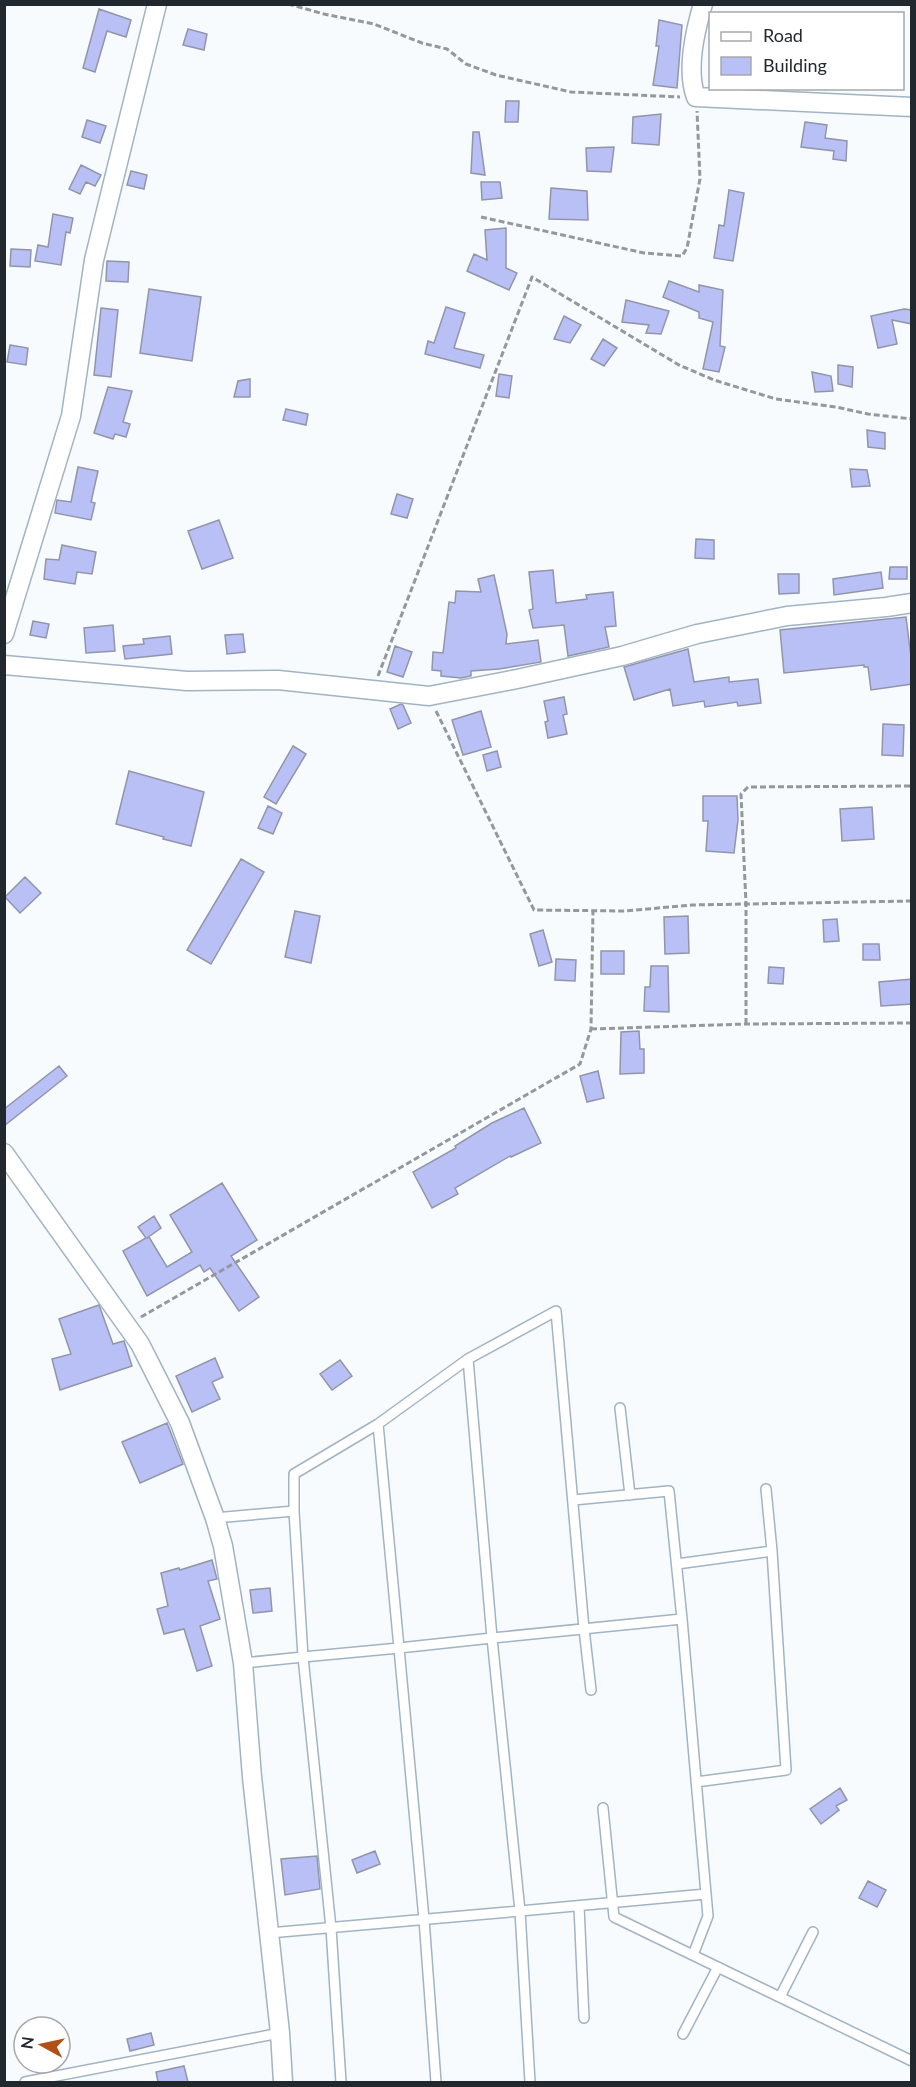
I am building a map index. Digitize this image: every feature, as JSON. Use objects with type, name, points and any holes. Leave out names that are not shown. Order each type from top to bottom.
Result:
[{"type":"street","points":[[4,634],[71,416],[94,260],[158,4]]},
{"type":"street","points":[[703,4],[696,30],[691,85],[696,97],[912,107]]},
{"type":"street","points":[[4,665],[187,681],[278,680],[429,696],[612,658],[697,634],[787,616],[912,603]]},
{"type":"street","points":[[4,1153],[140,1344],[180,1423],[215,1518],[223,1546],[243,1663],[252,1777],[280,2033],[283,2082]]},
{"type":"lane","points":[[341,2082],[331,1928],[303,1657],[294,1511],[294,1474],[378,1424],[468,1359],[556,1311],[591,1690]]},
{"type":"lane","points":[[468,1359],[492,1638],[520,1911],[530,2082]]},
{"type":"lane","points":[[620,1408],[630,1495]]},
{"type":"lane","points":[[378,1424],[424,1919],[436,2082]]},
{"type":"lane","points":[[696,1782],[786,1770],[766,1489]]},
{"type":"lane","points":[[573,1500],[669,1491],[708,1916],[693,1955]]},
{"type":"lane","points":[[215,1518],[294,1511]]},
{"type":"lane","points":[[677,1564],[772,1551]]},
{"type":"lane","points":[[243,1663],[682,1619]]},
{"type":"lane","points":[[603,1808],[614,1917],[912,2061]]},
{"type":"lane","points":[[269,1933],[706,1894]]},
{"type":"lane","points":[[579,1906],[584,2018]]},
{"type":"lane","points":[[780,1997],[813,1932]]},
{"type":"lane","points":[[683,2034],[718,1967]]},
{"type":"lane","points":[[25,2082],[280,2033]]},
{"type":"path","points":[[288,4],[374,24],[422,44],[447,49],[466,64],[496,75],[571,92],[696,97],[700,179],[687,248],[682,256],[644,253],[481,217]]},
{"type":"path","points":[[374,689],[532,277],[679,365],[714,380],[776,399],[912,419]]},
{"type":"path","points":[[429,696],[534,910],[626,911],[692,905],[912,901]]},
{"type":"path","points":[[746,1024],[746,904],[741,794],[748,788],[912,786]]},
{"type":"path","points":[[126,1325],[580,1064],[591,1029],[593,910]]},
{"type":"path","points":[[591,1029],[746,1024],[912,1023]]},
{"type":"building","points":[[99,9],[131,20],[126,37],[107,31],[95,72],[83,68]]},
{"type":"building","points":[[659,20],[682,25],[677,88],[653,85],[659,46],[656,46]]},
{"type":"building","points":[[188,29],[207,34],[204,50],[183,45]]},
{"type":"building","points":[[506,101],[519,101],[518,122],[505,122]]},
{"type":"building","points":[[661,114],[659,145],[632,143],[633,117]]},
{"type":"building","points":[[87,120],[106,126],[100,143],[82,137]]},
{"type":"building","points":[[805,122],[827,125],[825,138],[847,141],[846,161],[833,159],[834,151],[801,147]]},
{"type":"building","points":[[473,132],[479,132],[485,175],[471,173]]},
{"type":"building","points":[[614,147],[611,172],[587,171],[586,148]]},
{"type":"building","points":[[81,165],[101,175],[95,186],[86,182],[80,194],[69,189]]},
{"type":"building","points":[[131,171],[147,175],[144,189],[127,185]]},
{"type":"building","points":[[481,182],[500,182],[502,198],[482,200]]},
{"type":"building","points":[[551,188],[587,191],[588,220],[549,219]]},
{"type":"building","points":[[729,190],[744,193],[733,261],[714,258],[719,225],[724,226]]},
{"type":"building","points":[[53,214],[73,218],[70,233],[66,232],[61,265],[35,261],[38,245],[48,247]]},
{"type":"building","points":[[506,228],[506,268],[517,273],[509,290],[467,271],[474,254],[487,260],[485,230]]},
{"type":"building","points":[[11,249],[31,250],[30,267],[10,266]]},
{"type":"building","points":[[107,261],[129,262],[128,282],[106,281]]},
{"type":"building","points":[[669,281],[699,292],[699,285],[723,290],[720,346],[725,347],[719,372],[703,369],[713,322],[699,318],[699,312],[663,297]]},
{"type":"building","points":[[149,289],[201,297],[192,361],[140,353]]},
{"type":"building","points":[[626,300],[669,311],[661,334],[646,333],[649,325],[622,322]]},
{"type":"building","points":[[446,307],[465,313],[454,348],[484,355],[480,368],[425,354],[428,341],[434,343]]},
{"type":"building","points":[[101,308],[118,310],[111,377],[94,375]]},
{"type":"building","points":[[904,309],[912,310],[912,324],[892,320],[897,344],[878,348],[871,316]]},
{"type":"building","points":[[564,316],[581,325],[570,343],[554,339]]},
{"type":"building","points":[[603,339],[617,348],[604,366],[591,359]]},
{"type":"building","points":[[10,345],[28,348],[26,365],[7,362]]},
{"type":"building","points":[[838,365],[853,367],[852,387],[838,384]]},
{"type":"building","points":[[812,372],[831,376],[833,391],[815,392]]},
{"type":"building","points":[[499,374],[512,376],[509,398],[496,396]]},
{"type":"building","points":[[250,379],[250,397],[234,397],[238,381]]},
{"type":"building","points":[[108,387],[132,391],[123,422],[130,424],[126,437],[115,434],[113,439],[94,433]]},
{"type":"building","points":[[286,409],[308,414],[306,425],[283,420]]},
{"type":"building","points":[[867,430],[885,433],[885,449],[868,447]]},
{"type":"building","points":[[78,467],[98,471],[91,502],[95,503],[91,520],[55,513],[57,500],[71,502]]},
{"type":"building","points":[[850,469],[867,470],[870,486],[852,487]]},
{"type":"building","points":[[397,494],[413,499],[407,518],[391,514]]},
{"type":"building","points":[[219,520],[233,558],[202,569],[188,531]]},
{"type":"building","points":[[696,539],[714,540],[714,559],[695,558]]},
{"type":"building","points":[[62,545],[96,552],[92,574],[77,572],[75,584],[44,579],[46,559],[59,560]]},
{"type":"building","points":[[890,567],[907,567],[907,579],[889,579]]},
{"type":"building","points":[[553,570],[556,603],[587,599],[586,595],[613,592],[616,626],[605,627],[609,647],[568,656],[564,625],[533,628],[529,610],[533,609],[529,572]]},
{"type":"building","points":[[881,572],[883,588],[834,595],[833,579]]},
{"type":"building","points":[[778,574],[799,574],[799,593],[779,594]]},
{"type":"building","points":[[494,575],[507,634],[506,644],[538,640],[541,662],[471,671],[471,676],[461,678],[441,676],[441,671],[432,670],[433,652],[443,653],[449,602],[455,603],[456,591],[481,592],[478,579]]},
{"type":"building","points":[[906,617],[912,684],[871,690],[868,667],[864,665],[784,673],[780,630]]},
{"type":"building","points":[[33,621],[49,624],[46,638],[30,635]]},
{"type":"building","points":[[113,625],[115,651],[86,653],[84,628]]},
{"type":"building","points":[[243,634],[245,652],[227,654],[225,635]]},
{"type":"building","points":[[170,636],[172,654],[125,659],[123,646],[144,644],[143,639]]},
{"type":"building","points":[[395,646],[412,652],[403,677],[387,672]]},
{"type":"building","points":[[688,649],[694,682],[729,677],[729,682],[758,679],[761,703],[738,706],[737,702],[705,707],[704,701],[673,706],[670,689],[634,700],[624,667]]},
{"type":"building","points":[[564,697],[567,714],[563,715],[567,734],[548,738],[545,722],[548,721],[544,701]]},
{"type":"building","points":[[401,704],[411,723],[398,729],[390,709]]},
{"type":"building","points":[[481,711],[491,747],[463,755],[452,720]]},
{"type":"building","points":[[883,724],[904,725],[903,756],[882,755]]},
{"type":"building","points":[[293,746],[306,754],[276,804],[264,797]]},
{"type":"building","points":[[497,751],[501,767],[487,771],[483,755]]},
{"type":"building","points":[[129,771],[204,792],[191,846],[116,824]]},
{"type":"building","points":[[703,796],[737,796],[738,820],[734,853],[706,851],[708,821],[703,821]]},
{"type":"building","points":[[268,806],[282,813],[273,834],[258,828]]},
{"type":"building","points":[[872,807],[874,839],[842,841],[840,809]]},
{"type":"building","points":[[241,859],[264,872],[211,964],[187,950]]},
{"type":"building","points":[[25,877],[41,893],[20,913],[5,897]]},
{"type":"building","points":[[295,911],[320,916],[311,963],[285,957]]},
{"type":"building","points":[[688,916],[689,953],[665,954],[664,917]]},
{"type":"building","points":[[837,919],[839,941],[824,942],[823,920]]},
{"type":"building","points":[[543,930],[552,962],[539,966],[530,934]]},
{"type":"building","points":[[863,944],[879,944],[880,960],[863,960]]},
{"type":"building","points":[[601,951],[624,951],[624,974],[601,974]]},
{"type":"building","points":[[556,959],[576,960],[575,981],[555,980]]},
{"type":"building","points":[[651,966],[668,966],[669,1012],[644,1011],[645,987],[650,987]]},
{"type":"building","points":[[769,967],[784,968],[783,984],[768,983]]},
{"type":"building","points":[[912,979],[912,1004],[881,1006],[879,982]]},
{"type":"building","points":[[639,1031],[640,1049],[644,1049],[644,1073],[620,1074],[621,1032]]},
{"type":"building","points":[[59,1066],[67,1076],[4,1126],[4,1109]]},
{"type":"building","points":[[598,1071],[604,1098],[587,1102],[580,1076]]},
{"type":"building","points":[[524,1108],[541,1143],[510,1156],[455,1188],[458,1194],[432,1208],[413,1172],[456,1148],[455,1146],[492,1123]]},
{"type":"building","points":[[222,1183],[257,1240],[231,1256],[259,1297],[239,1311],[210,1268],[204,1272],[200,1265],[147,1296],[123,1251],[146,1238],[138,1227],[154,1216],[161,1228],[147,1238],[149,1237],[167,1267],[192,1252],[170,1215]]},
{"type":"building","points":[[99,1305],[113,1344],[124,1341],[132,1366],[60,1390],[52,1359],[71,1354],[59,1319]]},
{"type":"building","points":[[215,1358],[223,1377],[212,1382],[220,1399],[192,1412],[176,1376]]},
{"type":"building","points":[[340,1360],[352,1376],[332,1390],[320,1374]]},
{"type":"building","points":[[167,1423],[183,1464],[140,1483],[122,1442]]},
{"type":"building","points":[[212,1560],[217,1579],[208,1581],[220,1619],[200,1626],[212,1666],[197,1671],[184,1629],[164,1634],[157,1609],[168,1606],[161,1573]]},
{"type":"building","points":[[270,1588],[272,1611],[253,1613],[250,1590]]},
{"type":"building","points":[[840,1788],[847,1800],[836,1806],[839,1810],[821,1824],[810,1809]]},
{"type":"building","points":[[375,1851],[380,1864],[357,1873],[352,1860]]},
{"type":"building","points":[[317,1856],[320,1889],[285,1895],[281,1859]]},
{"type":"building","points":[[868,1881],[886,1890],[877,1907],[859,1898]]},
{"type":"building","points":[[151,2033],[154,2045],[130,2051],[127,2039]]},
{"type":"building","points":[[184,2066],[188,2082],[158,2082],[156,2072]]}]
